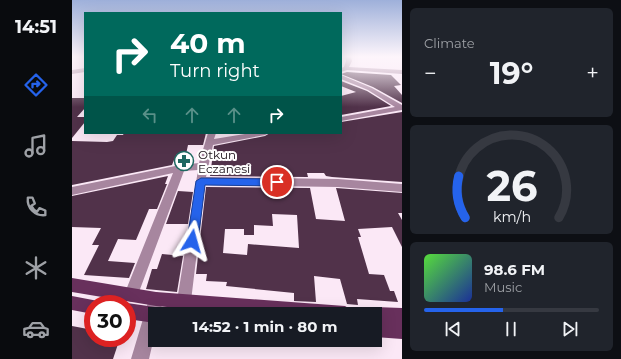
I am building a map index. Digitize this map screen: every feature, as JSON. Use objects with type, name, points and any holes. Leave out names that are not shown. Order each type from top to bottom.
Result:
[{"type":"main road","points":[[72,286],[131,295]]},
{"type":"main road","points":[[136,298],[151,307]]},
{"type":"main road","points":[[162,307],[184,301],[258,307]]},
{"type":"main road","points":[[72,303],[84,305]]},
{"type":"main road","points":[[136,310],[148,309]]},
{"type":"main road","points":[[382,315],[402,316]]},
{"type":"main road","points":[[382,330],[402,331]]},
{"type":"street","points":[[342,77],[370,89],[402,108]]},
{"type":"street","points":[[342,119],[402,108]]},
{"type":"street","points":[[184,301],[203,166],[210,138],[254,134]]},
{"type":"street","points":[[72,191],[180,168],[203,166]]},
{"type":"street","points":[[131,295],[180,168]]},
{"type":"street","points":[[201,181],[338,183],[402,188]]},
{"type":"street","points":[[140,359],[148,330]]},
{"type":"building","points":[[342,74],[391,75],[401,85],[394,86],[402,95],[402,103],[373,87]]},
{"type":"building","points":[[342,81],[367,91],[391,106],[342,115],[342,96],[356,92],[342,86]]},
{"type":"building","points":[[72,98],[84,98],[84,109],[77,117],[84,117],[84,123],[72,138]]},
{"type":"building","points":[[402,112],[402,182],[332,177],[326,176],[324,173],[307,173],[308,177],[210,176],[214,146],[265,136],[268,134],[342,134],[342,122]]},
{"type":"building","points":[[206,134],[203,145],[188,145],[185,159],[174,160],[172,165],[72,185],[72,141],[107,142],[113,141],[117,135]]},
{"type":"building","points":[[168,176],[165,184],[167,184],[157,209],[149,209],[136,240],[118,239],[108,261],[135,263],[129,278],[84,275],[99,245],[92,245],[101,228],[72,227],[72,196]]},
{"type":"building","points":[[206,187],[310,188],[316,219],[345,221],[336,188],[402,193],[402,213],[398,213],[402,220],[402,247],[392,227],[358,229],[361,237],[358,237],[369,274],[384,275],[390,291],[394,291],[398,302],[357,299],[358,305],[347,304],[340,279],[314,276],[316,302],[294,301],[294,293],[226,286],[227,282],[206,281],[207,274],[196,274]],"holes":[[[272,214],[297,215],[299,248],[248,244],[247,255],[223,253],[225,229],[244,229],[244,235],[254,235],[254,225],[273,226]]]},
{"type":"building","points":[[178,191],[193,192],[188,224],[166,224]]},
{"type":"building","points":[[162,254],[183,256],[177,292],[146,289],[152,269],[157,269]]},
{"type":"building","points":[[72,326],[84,328],[84,347],[117,347],[113,359],[72,359]]},
{"type":"place","name":"Otkun Eczanesi","points":[[184,161]]},
{"type":"route","points":[[192,241],[201,181],[277,182]]}]
